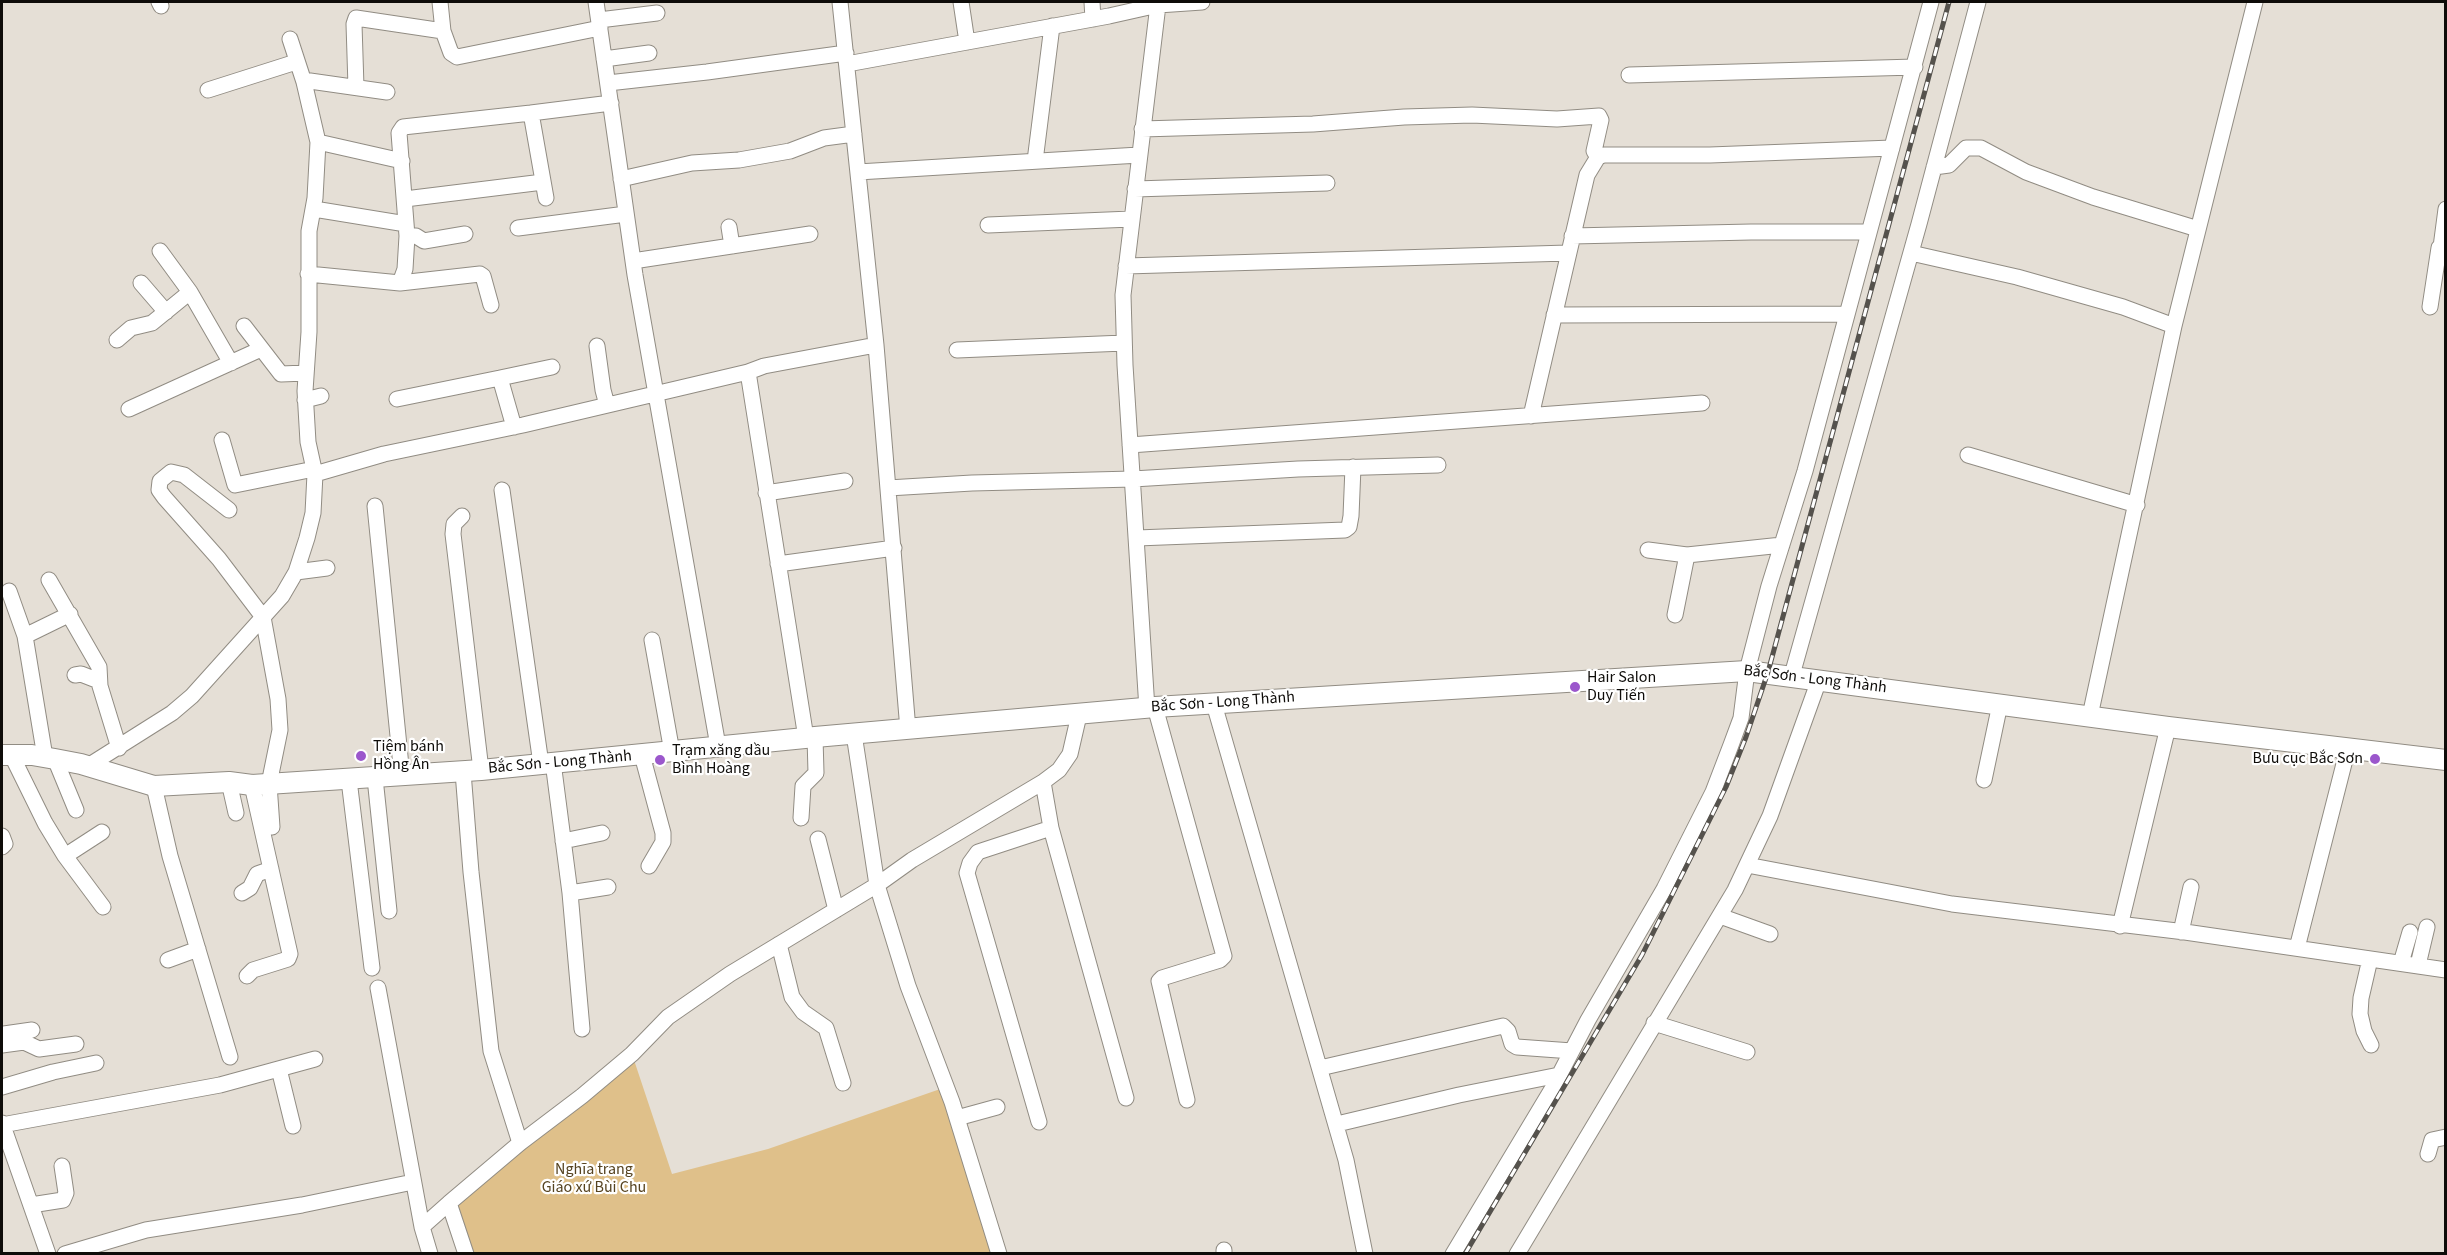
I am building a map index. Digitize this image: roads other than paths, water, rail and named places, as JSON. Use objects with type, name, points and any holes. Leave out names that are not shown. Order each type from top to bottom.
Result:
[{"type":"main road","name":"Bắc Sơn - Long Thành","points":[[6,754],[50,758],[88,766],[154,786],[229,783],[261,785],[472,771],[718,746],[1151,708],[1747,670],[2168,727],[2445,760]]},
{"type":"street","points":[[440,2],[443,31],[451,53],[457,57],[657,13]]},
{"type":"street","points":[[596,2],[633,261],[718,746]]},
{"type":"street","points":[[840,2],[876,345],[908,730]]},
{"type":"street","points":[[961,2],[967,42]]},
{"type":"street","points":[[1092,2],[1093,19]]},
{"type":"street","points":[[608,82],[847,58],[967,42],[1158,5],[1202,2]]},
{"type":"street","points":[[1453,1254],[1559,1076],[1664,889],[1713,792],[1741,718],[1747,670],[1805,471],[1931,2]]},
{"type":"street","points":[[1792,675],[1911,253],[1978,2]]},
{"type":"street","points":[[2090,716],[2174,326],[2255,2]]},
{"type":"street","points":[[1158,5],[1123,295],[1124,343],[1151,708],[1224,956],[1220,960],[1158,981],[1187,1100]]},
{"type":"street","points":[[356,87],[354,24],[356,18],[443,31]]},
{"type":"street","points":[[1035,160],[1052,26]]},
{"type":"street","points":[[88,766],[172,713],[192,696],[263,618],[282,596],[296,572],[313,513],[314,471],[308,442],[305,400],[309,332],[309,231],[314,209],[318,142],[290,39]]},
{"type":"street","points":[[604,59],[649,53]]},
{"type":"street","points":[[208,90],[296,62]]},
{"type":"street","points":[[1629,75],[1915,67]]},
{"type":"street","points":[[303,82],[387,92]]},
{"type":"street","points":[[400,283],[405,269],[406,230],[399,133],[404,127],[610,103]]},
{"type":"street","points":[[531,113],[546,198]]},
{"type":"street","points":[[1142,129],[1313,124],[1404,117],[1472,116],[1557,119],[1599,116],[1601,120],[1594,151],[1598,158]]},
{"type":"street","points":[[621,178],[692,164],[790,152],[824,138],[854,134]]},
{"type":"street","points":[[318,142],[402,161]]},
{"type":"street","points":[[1934,167],[1949,165],[1966,147],[1981,148],[2026,172],[2092,197],[2198,229]]},
{"type":"street","points":[[1531,416],[1587,175],[1598,158],[1604,155],[1710,155],[1892,148]]},
{"type":"street","points":[[858,172],[1139,155]]},
{"type":"street","points":[[405,199],[543,182]]},
{"type":"street","points":[[1135,189],[1328,183]]},
{"type":"street","points":[[314,209],[406,230],[424,241],[465,234]]},
{"type":"street","points":[[2430,307],[2443,247],[2445,209]]},
{"type":"street","points":[[518,228],[626,214]]},
{"type":"street","points":[[988,225],[1131,219]]},
{"type":"street","points":[[729,227],[732,246]]},
{"type":"street","points":[[1572,236],[1869,232]]},
{"type":"street","points":[[633,261],[810,234]]},
{"type":"street","points":[[160,251],[190,292],[231,363]]},
{"type":"street","points":[[1126,266],[1569,253]]},
{"type":"street","points":[[1911,253],[2027,280],[2123,307],[2174,326]]},
{"type":"street","points":[[308,274],[400,283],[477,273],[483,276],[491,305]]},
{"type":"street","points":[[141,284],[166,312]]},
{"type":"street","points":[[117,340],[126,330],[152,323],[190,292]]},
{"type":"street","points":[[1554,315],[1847,314]]},
{"type":"street","points":[[244,326],[281,374],[306,373]]},
{"type":"street","points":[[957,350],[1124,343]]},
{"type":"street","points":[[222,440],[235,485],[314,471],[514,427],[748,372],[763,360],[876,345]]},
{"type":"street","points":[[597,346],[603,390],[608,405]]},
{"type":"street","points":[[129,409],[261,349]]},
{"type":"street","points":[[397,399],[552,367]]},
{"type":"street","points":[[748,372],[766,494],[816,775],[803,786],[801,818]]},
{"type":"street","points":[[500,378],[514,427]]},
{"type":"street","points":[[305,400],[321,396]]},
{"type":"street","points":[[1130,445],[1702,403]]},
{"type":"street","points":[[1968,455],[2137,505]]},
{"type":"street","points":[[888,488],[1438,465]]},
{"type":"street","points":[[1137,538],[1345,530],[1349,527],[1351,516],[1353,467]]},
{"type":"street","points":[[229,510],[184,474],[171,471],[160,481],[159,490],[164,497],[219,559],[263,618],[278,699],[280,730],[261,785],[271,870],[290,954],[288,959],[253,970],[247,976]]},
{"type":"street","points":[[766,494],[845,481]]},
{"type":"street","points":[[502,490],[547,763],[563,841],[582,1029]]},
{"type":"street","points":[[375,506],[402,776]]},
{"type":"street","points":[[462,516],[454,524],[453,534],[472,771],[471,873],[491,1051],[520,1143]]},
{"type":"street","points":[[1648,549],[1687,555],[1782,545]]},
{"type":"street","points":[[778,564],[894,548]]},
{"type":"street","points":[[1675,615],[1687,555]]},
{"type":"street","points":[[296,572],[327,568]]},
{"type":"street","points":[[49,580],[99,667],[99,681],[119,748]]},
{"type":"street","points":[[9,591],[25,636],[50,758],[76,810]]},
{"type":"street","points":[[25,636],[70,614]]},
{"type":"street","points":[[652,640],[672,752]]},
{"type":"street","points":[[75,675],[81,674],[99,681]]},
{"type":"street","points":[[1517,1254],[1720,916],[1747,864],[1782,785],[1819,680]]},
{"type":"street","points":[[1214,704],[1346,1160],[1365,1254]]},
{"type":"street","points":[[1984,780],[2000,704]]},
{"type":"street","points":[[422,1227],[520,1143],[632,1054],[668,1017],[779,944],[1059,770],[1070,753],[1079,715]]},
{"type":"street","points":[[2120,926],[2168,727]]},
{"type":"street","points":[[854,734],[877,885],[908,986],[957,1118],[999,1254]]},
{"type":"street","points":[[2297,948],[2348,748]]},
{"type":"street","points":[[6,754],[65,856],[103,907]]},
{"type":"street","points":[[642,755],[663,833],[663,842],[649,866]]},
{"type":"street","points":[[375,778],[389,911]]},
{"type":"street","points":[[349,780],[372,968]]},
{"type":"street","points":[[1043,782],[1051,828],[1126,1098]]},
{"type":"street","points":[[229,783],[236,813]]},
{"type":"street","points":[[261,785],[272,827]]},
{"type":"street","points":[[154,786],[170,856],[230,1057]]},
{"type":"street","points":[[1039,1122],[967,873],[970,863],[978,852],[1051,828]]},
{"type":"street","points":[[65,856],[102,832]]},
{"type":"street","points":[[563,841],[602,833]]},
{"type":"street","points":[[2,836],[5,844],[2,847]]},
{"type":"street","points":[[818,839],[836,910]]},
{"type":"street","points":[[1747,864],[1952,904],[2181,932],[2445,970]]},
{"type":"street","points":[[242,893],[250,888],[257,874],[271,870]]},
{"type":"street","points":[[570,893],[608,887]]},
{"type":"street","points":[[2181,932],[2191,888]]},
{"type":"street","points":[[1720,916],[1770,934]]},
{"type":"street","points":[[2418,966],[2427,927]]},
{"type":"street","points":[[2401,963],[2410,932]]},
{"type":"street","points":[[779,944],[792,997],[803,1012],[826,1028],[843,1083]]},
{"type":"street","points":[[168,960],[198,949]]},
{"type":"street","points":[[2370,958],[2361,998],[2360,1014],[2364,1031],[2371,1045]]},
{"type":"street","points":[[378,988],[413,1182],[430,1254]]},
{"type":"street","points":[[1654,1023],[1747,1052]]},
{"type":"street","points":[[1320,1068],[1503,1026],[1508,1031],[1512,1044],[1518,1047],[1572,1051]]},
{"type":"street","points":[[2,1035],[32,1030]]},
{"type":"street","points":[[2,1045],[24,1042],[39,1049],[76,1044]]},
{"type":"street","points":[[48,1254],[31,1205],[7,1153],[2,1124],[191,1091],[315,1059]]},
{"type":"street","points":[[2,1087],[96,1063]]},
{"type":"street","points":[[279,1070],[293,1126]]},
{"type":"street","points":[[1336,1124],[1459,1095],[1559,1076]]},
{"type":"street","points":[[957,1118],[997,1107]]},
{"type":"street","points":[[2428,1154],[2432,1140],[2445,1137]]},
{"type":"street","points":[[31,1205],[63,1200],[65,1197],[62,1166]]},
{"type":"street","points":[[65,1254],[146,1230],[302,1205],[413,1182]]},
{"type":"street","points":[[449,1203],[466,1254]]},
{"type":"railway","points":[[1465,1254],[1642,955],[1726,787],[1746,737],[1768,672],[1949,2]]},
{"type":"place","name":"Hair Salon Duy Tiến","points":[[1575,687]]},
{"type":"place","name":"Tiệm bánh Hồng Ân","points":[[361,756]]},
{"type":"place","name":"Bưu cục Bắc Sơn","points":[[2375,759]]},
{"type":"place","name":"Trạm xăng dầu Bình Hoàng","points":[[660,760]]},
{"type":"park label","name":"Nghĩa trang Giáo xứ Bùi Chu","points":[[594,1179]]}]
